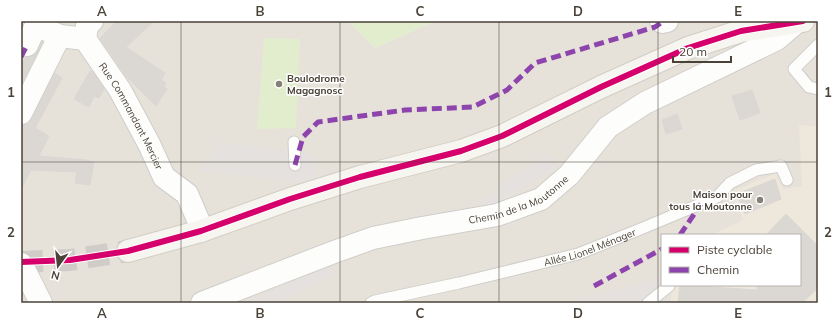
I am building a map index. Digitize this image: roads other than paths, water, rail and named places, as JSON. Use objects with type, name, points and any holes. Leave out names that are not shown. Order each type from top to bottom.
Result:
[{"type":"main road","points":[[128,251],[201,231],[290,199],[360,177],[462,151],[502,136],[601,87],[688,48],[741,31],[799,21]]},
{"type":"street","points":[[661,21],[667,21]]},
{"type":"street","name":"Chemin de la Moutonne","points":[[202,303],[373,238],[497,215],[541,199],[569,175],[608,127],[645,103],[777,39],[799,21]]},
{"type":"street","points":[[21,40],[26,45],[36,25],[60,36],[88,30]]},
{"type":"street","name":"Rue Commandant Mercier","points":[[88,30],[149,144],[164,177],[187,194],[199,222],[201,231]]},
{"type":"street","points":[[21,113],[60,36]]},
{"type":"street","points":[[21,264],[41,303]]},
{"type":"street","points":[[21,293],[30,303]]},
{"type":"lane","points":[[818,45],[794,69],[809,88],[818,89]]},
{"type":"lane","points":[[294,142],[295,165]]},
{"type":"lane","name":"Allée Lionel Ménager","points":[[371,303],[578,254],[716,197],[730,183],[756,170],[780,166],[787,180]]},
{"type":"lane","points":[[648,303],[669,286]]},
{"type":"tunnel","points":[[21,262],[70,260],[128,251]]},
{"type":"place","name":"Boulodrome Magagnosc","points":[[279,84]]},
{"type":"place","name":"Maison pour tous la Moutonne","points":[[760,200]]}]
